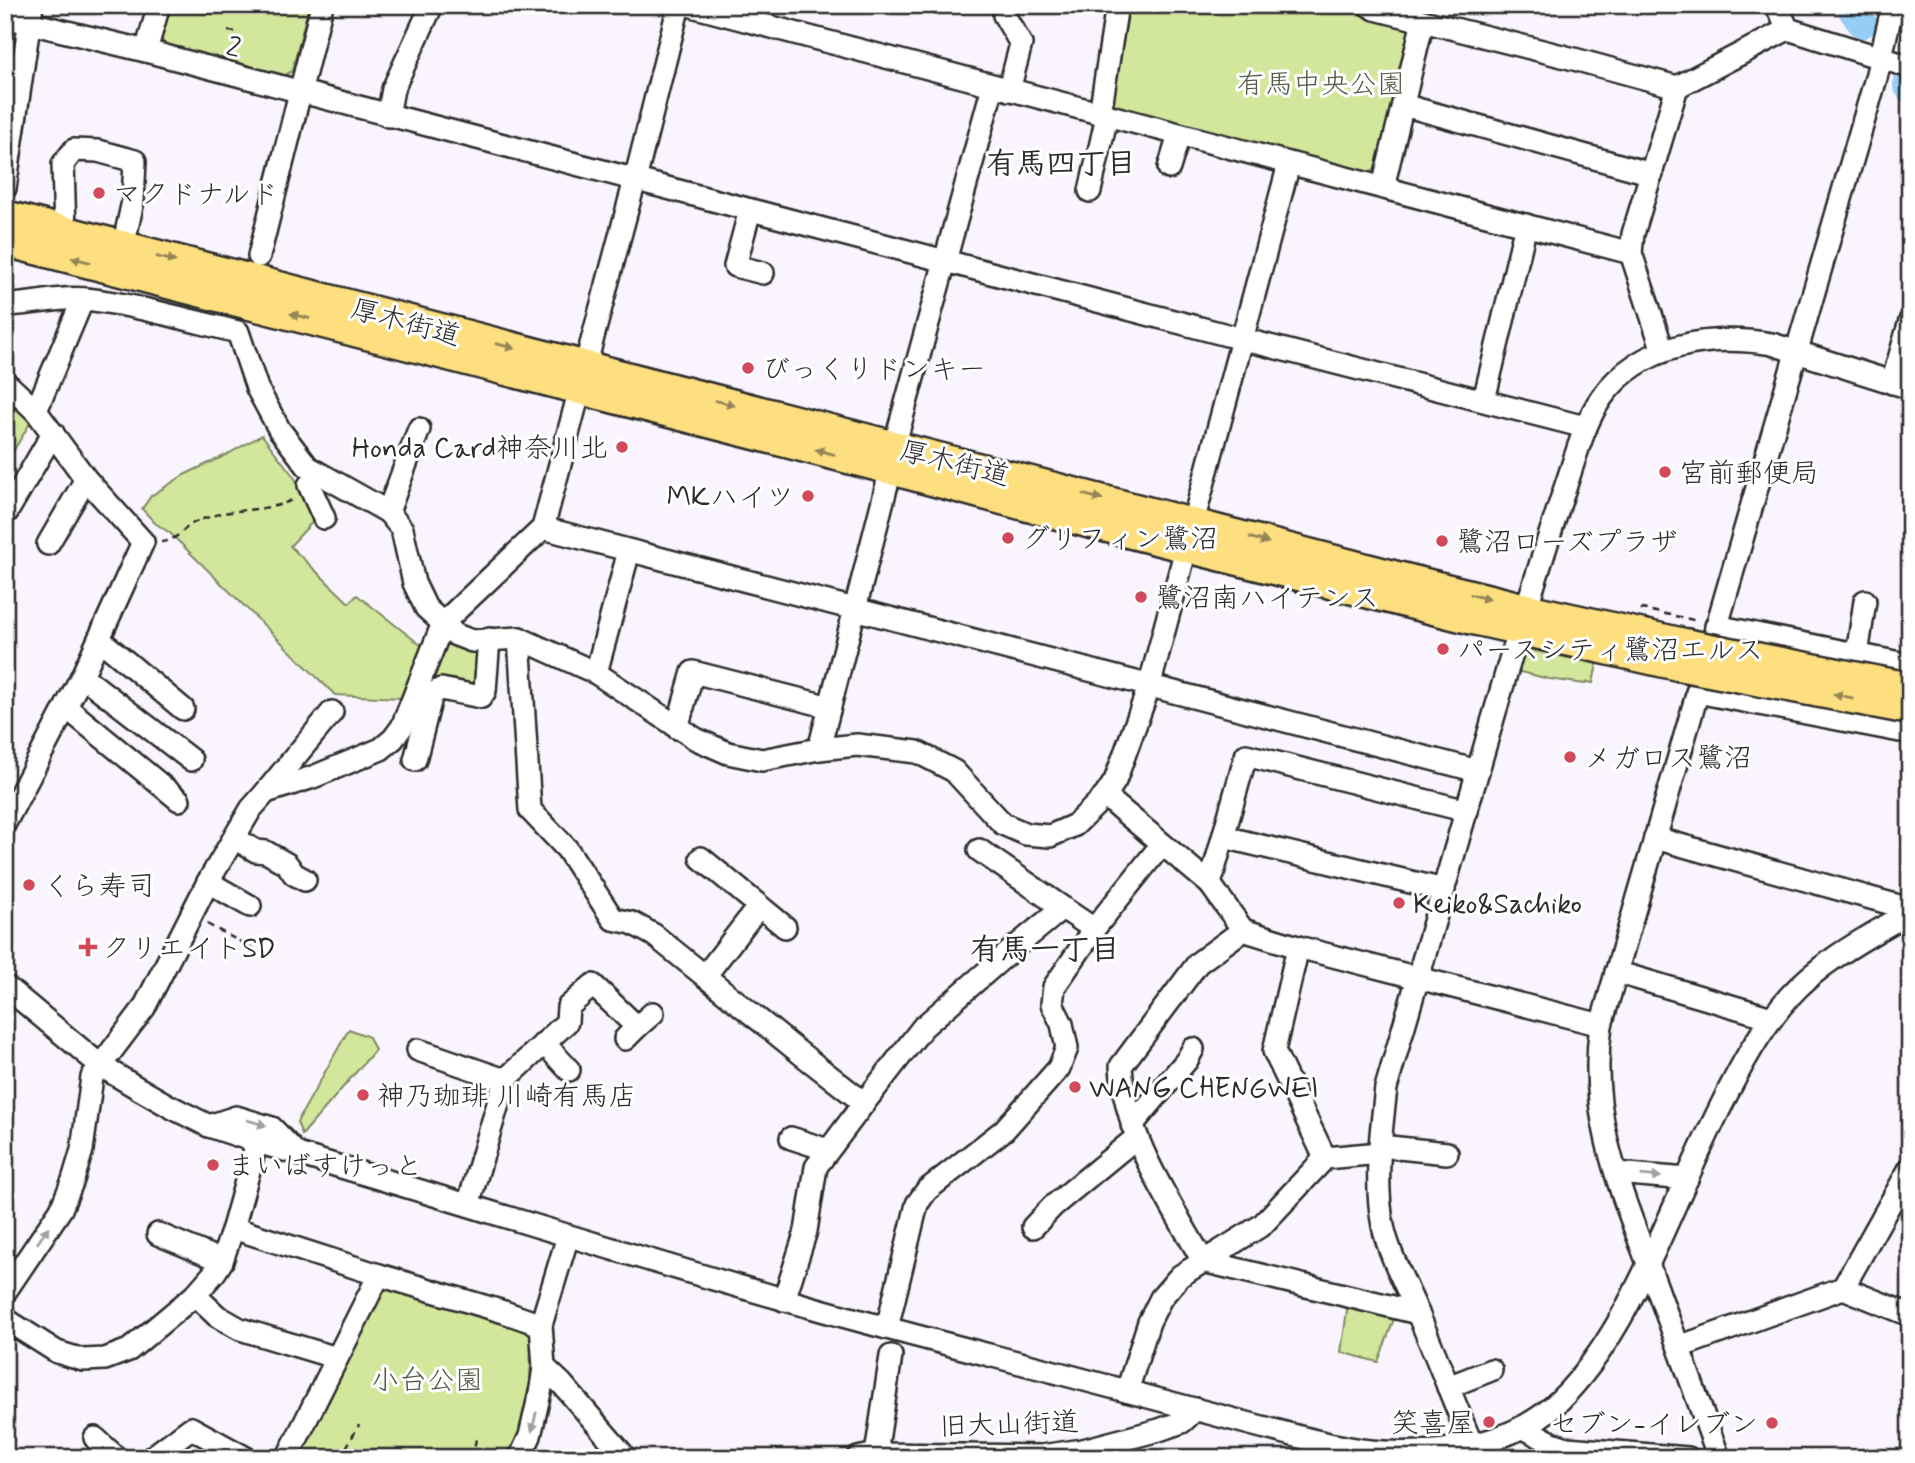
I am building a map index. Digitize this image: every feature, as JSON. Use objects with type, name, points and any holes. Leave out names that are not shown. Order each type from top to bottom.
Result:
[{"type":"highway","name":"厚木街道","points":[[5,216],[582,378]]},
{"type":"highway","name":"厚木街道","points":[[5,241],[582,378],[892,458],[1084,521],[1190,534],[1472,619],[1522,619],[1694,639],[1910,688]]},
{"type":"highway","name":"厚木街道","points":[[1694,639],[1905,720]]},
{"type":"street","points":[[146,51],[159,5]]},
{"type":"street","points":[[258,256],[323,5]]},
{"type":"street","points":[[388,116],[393,89],[432,5]]},
{"type":"street","points":[[266,792],[313,777],[381,749],[393,739],[405,721],[443,623],[542,528],[679,5]]},
{"type":"street","points":[[688,5],[1631,253]]},
{"type":"street","points":[[1090,191],[1117,5]]},
{"type":"street","points":[[1368,5],[1677,87],[1788,29],[1910,67]]},
{"type":"street","points":[[1776,5],[1788,29]]},
{"type":"street","points":[[1719,1458],[1616,1173],[1601,1116],[1597,1052],[1601,1025],[1697,692],[1694,639],[1796,352],[1894,5]]},
{"type":"street","points":[[5,188],[31,14]]},
{"type":"street","name":"2","points":[[5,17],[31,14],[146,51],[388,116],[1586,427]]},
{"type":"street","points":[[819,749],[945,261],[1001,88],[1021,44],[1004,15]]},
{"type":"street","points":[[1383,187],[1423,21]]},
{"type":"street","points":[[1663,351],[1631,253],[1633,234],[1677,87]]},
{"type":"street","points":[[1403,106],[1652,174]]},
{"type":"street","points":[[1170,169],[1179,135]]},
{"type":"street","points":[[65,232],[63,164],[74,150],[98,151],[135,161],[133,201],[123,247]]},
{"type":"street","points":[[5,305],[83,299],[149,310],[238,332],[257,388],[279,429],[308,467],[388,512],[402,529],[414,583],[426,608],[456,635],[472,641],[519,638],[596,674],[695,739],[728,752],[762,760],[857,745],[917,752],[954,771],[1003,824],[1026,834],[1050,836],[1076,825],[1105,796],[1115,781],[1149,687],[1289,164]]},
{"type":"street","points":[[750,210],[735,267],[763,273]]},
{"type":"street","points":[[1484,400],[1526,225]]},
{"type":"street","points":[[36,411],[83,299]]},
{"type":"street","points":[[1472,1445],[1397,1268],[1383,1227],[1378,1188],[1386,1088],[1522,619],[1586,427],[1603,396],[1634,364],[1693,342],[1759,341],[1901,386],[1910,321]]},
{"type":"street","points":[[5,382],[36,411],[86,479],[143,542],[82,676],[5,823]]},
{"type":"street","points":[[388,512],[419,429]]},
{"type":"street","points":[[7,512],[53,433]]},
{"type":"street","points":[[48,544],[86,479]]},
{"type":"street","points":[[310,485],[324,518]]},
{"type":"street","points":[[542,528],[1478,771]]},
{"type":"street","points":[[596,674],[629,551]]},
{"type":"street","points":[[1857,655],[1865,601]]},
{"type":"street","points":[[519,638],[530,810],[567,849],[613,919],[632,923],[654,935],[864,1103]]},
{"type":"street","points":[[99,639],[183,709]]},
{"type":"street","points":[[415,760],[432,694],[441,689],[481,697],[485,691],[489,639]]},
{"type":"street","points":[[1694,639],[1857,655],[1910,665]]},
{"type":"street","points":[[677,728],[693,672],[830,707]]},
{"type":"street","points":[[82,676],[191,760]]},
{"type":"street","points":[[1697,692],[1905,720]]},
{"type":"street","points":[[66,708],[179,800]]},
{"type":"street","points":[[5,1292],[61,1209],[73,1180],[82,1150],[92,1077],[144,1008],[208,882],[251,809],[332,712]]},
{"type":"street","points":[[1210,884],[1246,755],[1468,811]]},
{"type":"street","points":[[1105,796],[1210,884],[1243,930],[1298,947],[1601,1025]]},
{"type":"street","points":[[1224,837],[1444,890]]},
{"type":"street","points":[[234,838],[287,864],[294,874],[304,880]]},
{"type":"street","points":[[1655,838],[1910,910]]},
{"type":"street","points":[[887,1328],[917,1205],[927,1190],[1004,1130],[1059,1069],[1067,1048],[1062,1024],[1052,1004],[1054,987],[1094,929],[1163,844]]},
{"type":"street","points":[[979,850],[1094,929]]},
{"type":"street","points":[[702,858],[785,927]]},
{"type":"street","points":[[208,882],[250,906]]},
{"type":"street","points":[[705,976],[759,906]]},
{"type":"street","points":[[784,1300],[806,1231],[816,1167],[828,1150],[923,1027],[1063,908]]},
{"type":"street","points":[[5,986],[101,1066],[209,1126],[257,1142],[784,1300],[1286,1433],[1360,1449],[1448,1453],[1524,1428],[1557,1404],[1579,1380],[1635,1294],[1738,1071],[1772,1018],[1823,966],[1910,910]]},
{"type":"street","points":[[1243,930],[1198,963],[1121,1066],[1122,1087],[1135,1131],[1149,1165],[1203,1261],[1418,1313]]},
{"type":"street","points":[[1298,947],[1274,1051],[1325,1158]]},
{"type":"street","points":[[1616,972],[1772,1018]]},
{"type":"street","points":[[468,1205],[505,1080],[567,1022],[568,1007],[593,985],[638,1026]]},
{"type":"street","points":[[544,1043],[569,1070]]},
{"type":"street","points":[[1033,1227],[1135,1131],[1193,1049]]},
{"type":"street","points":[[418,1050],[505,1080]]},
{"type":"street","points":[[209,1126],[236,1116],[272,1128],[295,1153]]},
{"type":"street","points":[[791,1138],[828,1150]]},
{"type":"street","points":[[5,1320],[57,1352],[83,1360],[105,1359],[129,1350],[195,1295],[222,1261],[257,1142]]},
{"type":"street","points":[[1126,1391],[1149,1322],[1161,1298],[1180,1276],[1262,1225],[1325,1158],[1380,1150],[1447,1153]]},
{"type":"street","points":[[1679,1347],[1843,1288],[1910,1168]]},
{"type":"street","points":[[1616,1173],[1687,1179]]},
{"type":"street","points":[[233,1228],[541,1325]]},
{"type":"street","points":[[158,1234],[222,1261]]},
{"type":"street","points":[[520,1458],[530,1436],[541,1388],[544,1367],[541,1325],[568,1236]]},
{"type":"street","points":[[288,1458],[379,1275]]},
{"type":"street","points":[[1843,1288],[1910,1315]]},
{"type":"street","points":[[195,1295],[217,1315],[240,1329],[337,1358]]},
{"type":"street","points":[[867,1456],[891,1356]]},
{"type":"street","points":[[544,1367],[626,1458]]},
{"type":"street","points":[[1448,1387],[1491,1370]]},
{"type":"street","name":"旧大山街道","points":[[867,1456],[1041,1456],[1083,1450],[1182,1422],[1196,1409]]},
{"type":"street","points":[[151,1458],[191,1428],[246,1458]]},
{"type":"street","points":[[1524,1428],[1567,1448],[1688,1458]]},
{"type":"street","points":[[95,1438],[117,1458]]},
{"type":"path","points":[[228,31],[239,32]]},
{"type":"path","points":[[143,542],[169,542],[193,522],[289,501],[310,485]]},
{"type":"path","points":[[1642,609],[1694,639]]},
{"type":"path","points":[[191,915],[269,957]]},
{"type":"path","points":[[346,1448],[359,1425]]},
{"type":"path","points":[[472,1458],[476,1440]]},
{"type":"green space","points":[[169,5],[309,5],[292,71],[280,78],[167,48],[161,38]]},
{"type":"green space","name":"有馬中央公園","points":[[1130,5],[1357,5],[1380,17],[1407,24],[1412,36],[1378,167],[1367,175],[1118,109],[1111,99]]},
{"type":"green space","points":[[5,392],[33,418],[5,465]]},
{"type":"green space","points":[[262,435],[294,477],[318,516],[290,546],[349,603],[357,595],[422,646],[401,698],[335,695],[170,533],[155,523],[142,509],[151,496],[184,475]]},
{"type":"green space","points":[[454,641],[479,651],[478,679],[475,686],[426,684],[442,645]]},
{"type":"green space","points":[[1526,649],[1597,664],[1593,683],[1549,679],[1516,671],[1522,652]]},
{"type":"green space","points":[[349,1029],[369,1037],[375,1050],[302,1135],[297,1122]]},
{"type":"green space","name":"小台公園","points":[[385,1286],[524,1325],[531,1336],[530,1385],[520,1433],[508,1458],[300,1458]]},
{"type":"green space","points":[[1348,1304],[1394,1319],[1378,1362],[1341,1352]]},
{"type":"waterway","points":[[1850,5],[1862,23]]},
{"type":"place","name":"マクドナルド","points":[[99,193]]},
{"type":"place","name":"びっくりドンキー","points":[[748,368]]},
{"type":"place","name":"Honda Card神奈川北","points":[[622,447]]},
{"type":"place","name":"宮前郵便局","points":[[1665,472]]},
{"type":"place","name":"MKハイツ","points":[[808,496]]},
{"type":"place","name":"グリフィン鷺沼","points":[[1008,538]]},
{"type":"place","name":"鷺沼ローズプラザ","points":[[1442,541]]},
{"type":"place","name":"鷺沼南ハイテンス","points":[[1141,597]]},
{"type":"place","name":"パースシティ鷺沼エルス","points":[[1443,649]]},
{"type":"place","name":"メガロス鷺沼","points":[[1570,757]]},
{"type":"place","name":"くら寿司","points":[[29,885]]},
{"type":"place","name":"Keiko&Sachiko","points":[[1399,903]]},
{"type":"place","name":"クリエイトSD","points":[[88,947]]},
{"type":"place","name":"WANG CHENGWEI","points":[[1075,1087]]},
{"type":"place","name":"神乃珈琲 川崎有馬店","points":[[363,1095]]},
{"type":"place","name":"まいばすけっと","points":[[213,1165]]},
{"type":"place","name":"笑喜屋","points":[[1489,1422]]},
{"type":"place","name":"セブン-イレブン","points":[[1772,1423]]},
{"type":"district","name":"有馬四丁目","points":[[1061,163]]},
{"type":"district","name":"有馬一丁目","points":[[1045,949]]}]
